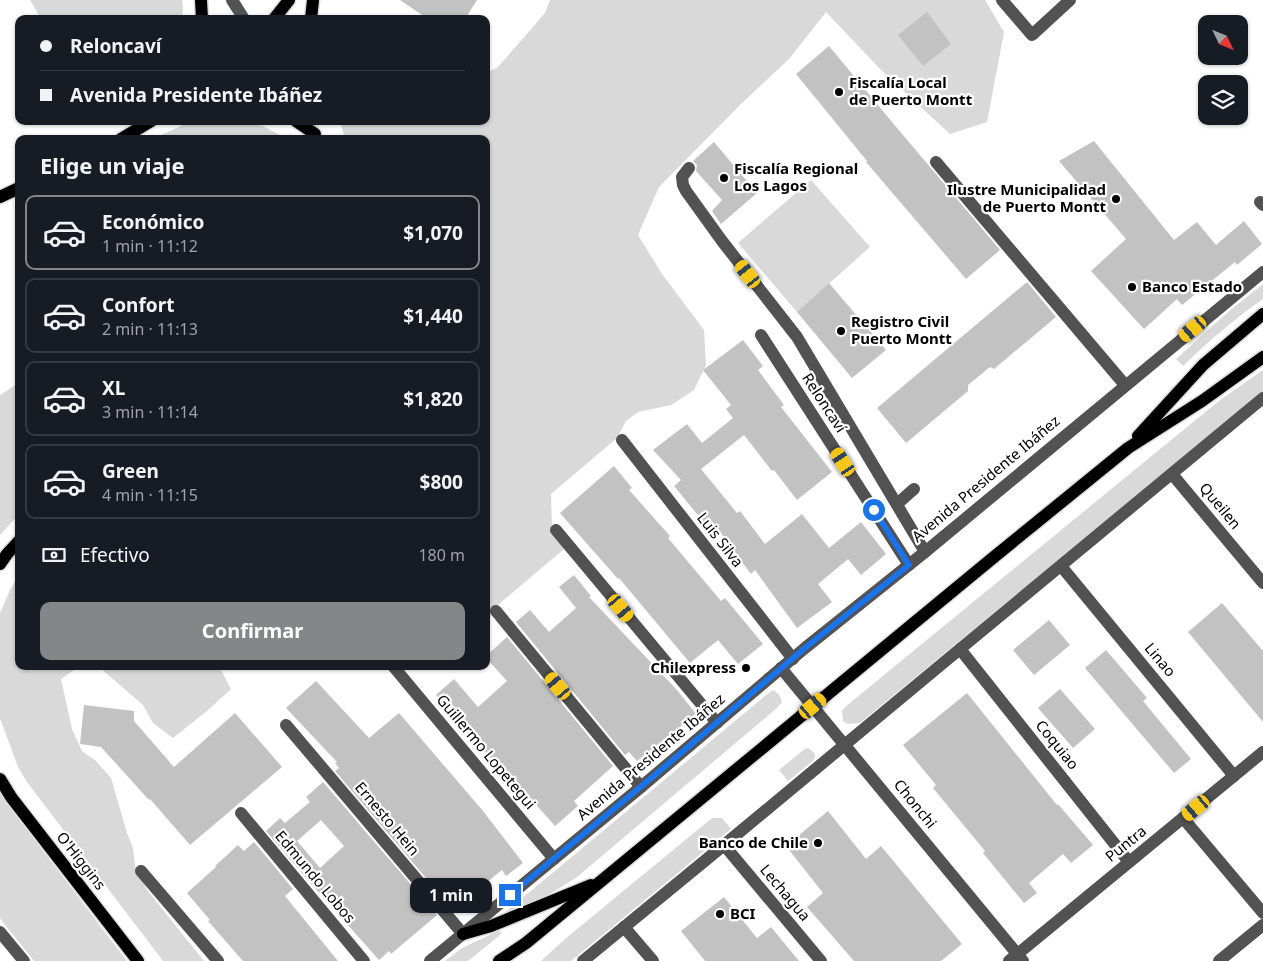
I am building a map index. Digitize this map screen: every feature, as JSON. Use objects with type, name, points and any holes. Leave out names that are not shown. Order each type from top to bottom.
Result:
[{"type":"main road","points":[[201,0],[202,15]]},
{"type":"main road","points":[[277,15],[289,0]]},
{"type":"main road","points":[[311,15],[313,0]]},
{"type":"main road","points":[[128,135],[145,125]]},
{"type":"main road","points":[[304,125],[315,131]]},
{"type":"main road","points":[[0,197],[15,190]]},
{"type":"main road","points":[[1128,448],[1203,365],[1263,314]]},
{"type":"main road","points":[[499,961],[526,943],[1128,448],[1202,401],[1263,357]]},
{"type":"main road","points":[[0,564],[15,545]]},
{"type":"main road","name":"O'Higgins","points":[[0,779],[11,797],[138,961]]},
{"type":"main road","points":[[463,934],[491,926],[602,881]]},
{"type":"main road","points":[[510,961],[526,943]]},
{"type":"street","points":[[232,0],[241,15]]},
{"type":"street","points":[[1002,0],[1032,35],[1070,0]]},
{"type":"street","points":[[936,162],[1125,385]]},
{"type":"street","points":[[689,168],[682,178],[686,191],[722,241],[797,337],[925,552]]},
{"type":"street","name":"Avenida Presidente Ibáñez","points":[[430,961],[641,787],[792,659],[925,552],[1263,272]]},
{"type":"street","name":"Reloncaví","points":[[761,335],[909,565]]},
{"type":"street","points":[[583,961],[1263,398]]},
{"type":"street","name":"Luis Silva","points":[[622,440],[792,659]]},
{"type":"street","name":"Queilen","points":[[1172,474],[1263,583]]},
{"type":"street","points":[[897,504],[914,489]]},
{"type":"street","points":[[556,530],[717,723]]},
{"type":"street","name":"Linao","points":[[1060,566],[1234,776]]},
{"type":"street","points":[[496,611],[641,787]]},
{"type":"street","name":"Coquiao","points":[[960,649],[1129,862]]},
{"type":"street","name":"Chonchi","points":[[782,668],[1017,959]]},
{"type":"street","name":"Guillermo Lopetegui","points":[[396,670],[554,859]]},
{"type":"street","name":"Ernesto Hein","points":[[286,726],[463,934]]},
{"type":"street","name":"Puntra","points":[[1017,959],[1129,862],[1263,752]]},
{"type":"street","name":"Edmundo Lobos","points":[[242,813],[364,961]]},
{"type":"street","points":[[1183,818],[1263,913]]},
{"type":"street","name":"Lechagua","points":[[724,845],[821,961]]},
{"type":"street","points":[[141,871],[218,961]]},
{"type":"street","points":[[1219,961],[1263,925]]},
{"type":"street","points":[[624,927],[653,961]]},
{"type":"street","points":[[0,932],[24,961]]},
{"type":"shaded area","points":[[30,0],[182,0],[183,7],[182,15],[39,15]]},
{"type":"shaded area","points":[[550,0],[985,0],[1004,32],[987,122],[950,134],[881,70],[826,12],[789,59],[740,105],[659,187],[638,235],[662,274],[704,330],[706,365],[694,390],[671,405],[638,412],[626,421],[617,438],[551,494],[552,529],[564,549],[492,610],[490,618],[490,135],[344,135],[341,125],[490,125],[490,71],[498,67],[545,13]]},
{"type":"shaded area","points":[[183,125],[259,125],[280,135],[162,135]]},
{"type":"shaded area","points":[[811,180],[870,247],[797,312],[738,243]]},
{"type":"shaded area","points":[[1263,284],[1263,299],[1242,314],[1183,366],[1176,359],[1228,312]]},
{"type":"shaded area","points":[[1263,370],[1263,391],[860,723],[848,724],[843,721],[842,711],[845,707],[1220,400]]},
{"type":"shaded area","points":[[15,386],[15,518],[0,535],[0,395]]},
{"type":"shaded area","points":[[15,582],[15,670],[74,670],[61,679],[72,729],[82,751],[96,761],[111,778],[133,848],[135,866],[147,890],[204,961],[163,961],[27,782],[18,767],[0,718],[0,613]]},
{"type":"shaded area","points":[[102,670],[221,670],[231,689],[173,738],[153,723],[143,705]]},
{"type":"shaded area","points":[[774,690],[780,696],[782,702],[777,708],[577,877],[541,899],[502,915],[771,691]]},
{"type":"shaded area","points":[[806,748],[815,754],[814,760],[788,781],[779,770]]},
{"type":"shaded area","points":[[0,793],[127,961],[34,961],[2,921],[0,918]]},
{"type":"shaded area","points":[[712,818],[722,818],[731,829],[571,961],[541,961],[565,939]]},
{"type":"shaded area","points":[[498,931],[502,932],[499,936],[468,961],[445,961],[462,948]]},
{"type":"building","points":[[400,0],[477,0],[468,15],[422,15]]},
{"type":"building","points":[[927,12],[951,44],[923,66],[898,35]]},
{"type":"building","points":[[829,46],[1000,250],[966,279],[866,162],[796,74]]},
{"type":"building","points":[[1094,141],[1174,240],[1197,222],[1216,245],[1244,221],[1262,244],[1237,265],[1235,262],[1182,305],[1177,299],[1144,329],[1091,271],[1126,239],[1059,161]]},
{"type":"building","name":"Fiscalía Regional Los Lagos","points":[[714,142],[757,193],[721,224],[712,211],[722,200],[696,171],[697,165],[693,161]]},
{"type":"building","points":[[1027,282],[1056,317],[994,369],[990,367],[968,385],[968,391],[906,443],[877,408]]},
{"type":"building","name":"Registro Civil Puerto Montt","points":[[829,283],[886,350],[852,378],[797,312]]},
{"type":"building","points":[[743,340],[763,366],[758,370],[784,405],[781,407],[832,472],[797,500],[744,435],[701,469],[737,513],[740,511],[765,544],[802,514],[829,548],[861,522],[886,554],[861,575],[848,559],[818,584],[832,602],[797,628],[755,570],[751,574],[712,521],[706,525],[674,486],[681,480],[653,450],[687,424],[702,443],[733,418],[726,409],[731,405],[703,370]]},
{"type":"building","points":[[614,466],[632,488],[629,490],[670,536],[668,538],[721,601],[725,598],[763,644],[738,664],[718,640],[690,663],[619,578],[560,513]]},
{"type":"building","points":[[574,575],[591,596],[589,597],[677,690],[696,714],[637,761],[629,752],[625,755],[516,622],[530,610],[549,632],[576,608],[559,587]]},
{"type":"building","points":[[1222,603],[1263,651],[1263,722],[1188,632]]},
{"type":"building","points":[[1049,620],[1070,645],[1034,675],[1013,650]]},
{"type":"building","points":[[507,637],[613,766],[574,801],[578,806],[555,826],[517,783],[514,785],[436,695],[454,679],[478,707],[507,681],[490,662],[490,652]]},
{"type":"building","points":[[1106,650],[1147,698],[1143,701],[1191,759],[1174,773],[1085,668]]},
{"type":"building","points":[[316,681],[369,738],[399,713],[483,811],[523,863],[506,876],[502,870],[460,904],[456,899],[449,905],[335,771],[339,768],[335,763],[337,762],[286,708]]},
{"type":"building","points":[[1060,689],[1095,729],[1073,748],[1038,708]]},
{"type":"building","points":[[967,693],[1057,805],[1093,845],[1071,863],[1063,854],[1029,883],[1037,893],[1024,903],[983,853],[985,851],[933,788],[936,785],[903,745]]},
{"type":"building","points":[[84,705],[134,711],[134,721],[174,767],[235,713],[282,767],[190,845],[101,747],[80,744]]},
{"type":"building","points":[[323,782],[437,915],[391,954],[389,951],[379,960],[266,831],[280,818],[285,823],[310,802],[306,797]],"holes":[[[321,820],[344,846],[320,868],[297,841]]]},
{"type":"building","points":[[828,811],[866,859],[881,846],[962,944],[941,961],[854,961],[807,907],[823,893],[786,846]]},
{"type":"building","points":[[254,842],[293,889],[285,896],[338,961],[243,961],[208,921],[210,920],[187,893],[238,845],[244,851]]},
{"type":"building","points":[[724,897],[757,938],[771,927],[799,961],[705,961],[681,931]]},
{"type":"place","name":"Fiscalía Local de Puerto Montt","points":[[839,92]]},
{"type":"place","name":"Fiscalía Regional Los Lagos","points":[[724,178]]},
{"type":"place","name":"Ilustre Municipalidad de Puerto Montt","points":[[1116,199]]},
{"type":"place","name":"Banco Estado","points":[[1132,287]]},
{"type":"place","name":"Registro Civil Puerto Montt","points":[[841,331]]},
{"type":"place","name":"Chilexpress","points":[[746,668]]},
{"type":"place","name":"Banco de Chile","points":[[818,843]]},
{"type":"place","name":"BCI","points":[[720,914]]},
{"type":"route","points":[[510,895],[805,648],[909,565],[874,510]]}]
